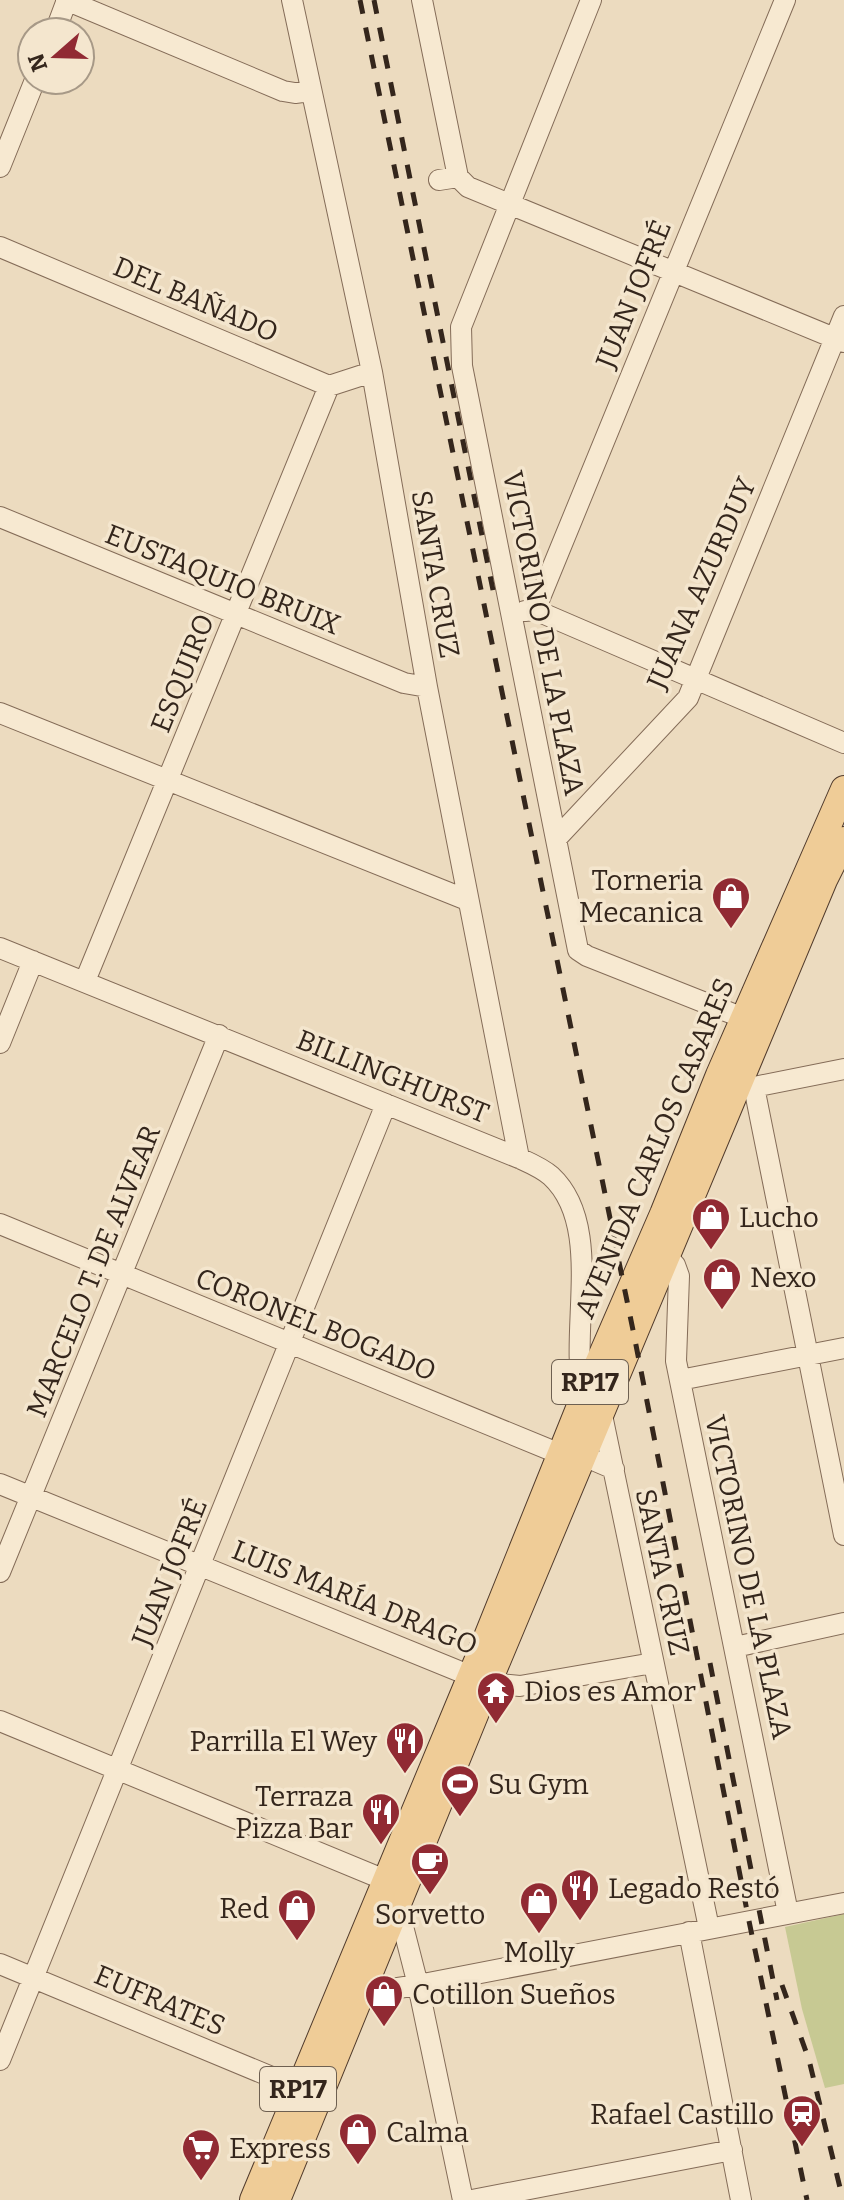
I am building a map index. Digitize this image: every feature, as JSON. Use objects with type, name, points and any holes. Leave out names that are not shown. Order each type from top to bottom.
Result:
[{"type":"main road","name":"AVENIDA CARLOS CASARES","points":[[277,2200],[353,1983],[385,1880],[479,1679],[593,1405],[665,1255],[737,1082],[753,1022],[844,789]]},
{"type":"main road","name":"AVENIDA CARLOS CASARES","points":[[753,1022],[844,840]]},
{"type":"main road","name":"AVENIDA CARLOS CASARES","points":[[593,1405],[663,1214],[737,1082]]},
{"type":"main road","name":"AVENIDA CARLOS CASARES","points":[[253,2200],[298,2088],[397,1903],[467,1740],[479,1679]]},
{"type":"street","points":[[67,0],[283,91],[310,91]]},
{"type":"street","name":"SANTA CRUZ","points":[[292,0],[372,372],[427,687],[519,1158]]},
{"type":"street","points":[[422,0],[448,179],[839,340]]},
{"type":"street","points":[[508,205],[591,0]]},
{"type":"street","name":"JUAN JOFRÉ","points":[[535,610],[785,0]]},
{"type":"street","points":[[0,167],[29,96]]},
{"type":"street","name":"VICTORINO DE LA PLAZA","points":[[508,205],[461,327],[462,366],[578,950],[753,1022]]},
{"type":"street","name":"DEL BAÑADO","points":[[0,247],[329,386]]},
{"type":"street","name":"JUANA AZURDUY","points":[[556,839],[680,707],[696,681],[839,340],[844,316]]},
{"type":"street","points":[[329,386],[372,372]]},
{"type":"street","name":"ESQUIRO","points":[[85,981],[329,386]]},
{"type":"street","name":"EUSTAQUIO BRUIX","points":[[0,517],[404,683],[427,687]]},
{"type":"street","points":[[513,612],[535,610],[844,743]]},
{"type":"street","points":[[0,713],[467,900]]},
{"type":"street","name":"BILLINGHURST","points":[[0,948],[519,1158],[552,1177],[562,1189],[577,1223],[580,1240],[579,1366],[593,1405]]},
{"type":"street","points":[[0,1043],[33,961]]},
{"type":"street","name":"MARCELO T. DE ALVEAR","points":[[0,1572],[219,1035]]},
{"type":"street","points":[[844,1069],[737,1082],[806,1356],[844,1535]]},
{"type":"street","name":"JUAN JOFRÉ","points":[[0,2060],[386,1104]]},
{"type":"street","name":"CORONEL BOGADO","points":[[0,1224],[570,1457],[593,1460],[614,1469]]},
{"type":"street","name":"VICTORINO DE LA PLAZA","points":[[665,1255],[675,1265],[679,1276],[676,1361],[788,1913]]},
{"type":"street","points":[[680,1380],[844,1348]]},
{"type":"street","name":"SANTA CRUZ","points":[[593,1405],[614,1469],[653,1663],[741,2200]]},
{"type":"street","name":"LUIS MARÍA DRAGO","points":[[0,1484],[479,1679],[520,1686],[653,1663]]},
{"type":"street","points":[[735,1647],[844,1623]]},
{"type":"street","points":[[0,1721],[385,1880]]},
{"type":"street","points":[[397,1903],[418,1985],[463,2200]]},
{"type":"street","points":[[353,1983],[378,1991],[418,1985],[844,1903]]},
{"type":"street","name":"EUFRATES","points":[[0,1964],[298,2088]]},
{"type":"street","points":[[472,2200],[732,2150]]},
{"type":"green space","points":[[844,1914],[844,2084],[825,2088],[802,2009],[785,1927]]},
{"type":"railway","points":[[360,0],[634,1335],[807,2200]]},
{"type":"railway","points":[[374,0],[495,600]]},
{"type":"railway","points":[[710,1663],[777,2000]]},
{"type":"railway","points":[[782,1985],[809,2060],[843,2200]]},
{"type":"place","name":"Torneria Mecanica","points":[[731,930]]},
{"type":"place","name":"Lucho","points":[[711,1251]]},
{"type":"place","name":"Nexo","points":[[722,1311]]},
{"type":"place","name":"Dios es Amor","points":[[496,1725]]},
{"type":"place","name":"Parrilla El Wey","points":[[405,1775]]},
{"type":"place","name":"Su Gym","points":[[460,1818]]},
{"type":"place","name":"Terraza Pizza Bar","points":[[381,1846]]},
{"type":"place","name":"Sorvetto","points":[[430,1896]]},
{"type":"place","name":"Legado Restó","points":[[580,1922]]},
{"type":"place","name":"Molly","points":[[539,1935]]},
{"type":"place","name":"Red","points":[[297,1942]]},
{"type":"place","name":"Cotillon Sueños","points":[[384,2028]]},
{"type":"place","name":"Rafael Castillo","points":[[802,2148]]},
{"type":"place","name":"Calma","points":[[358,2166]]},
{"type":"place","name":"Express","points":[[201,2182]]}]
